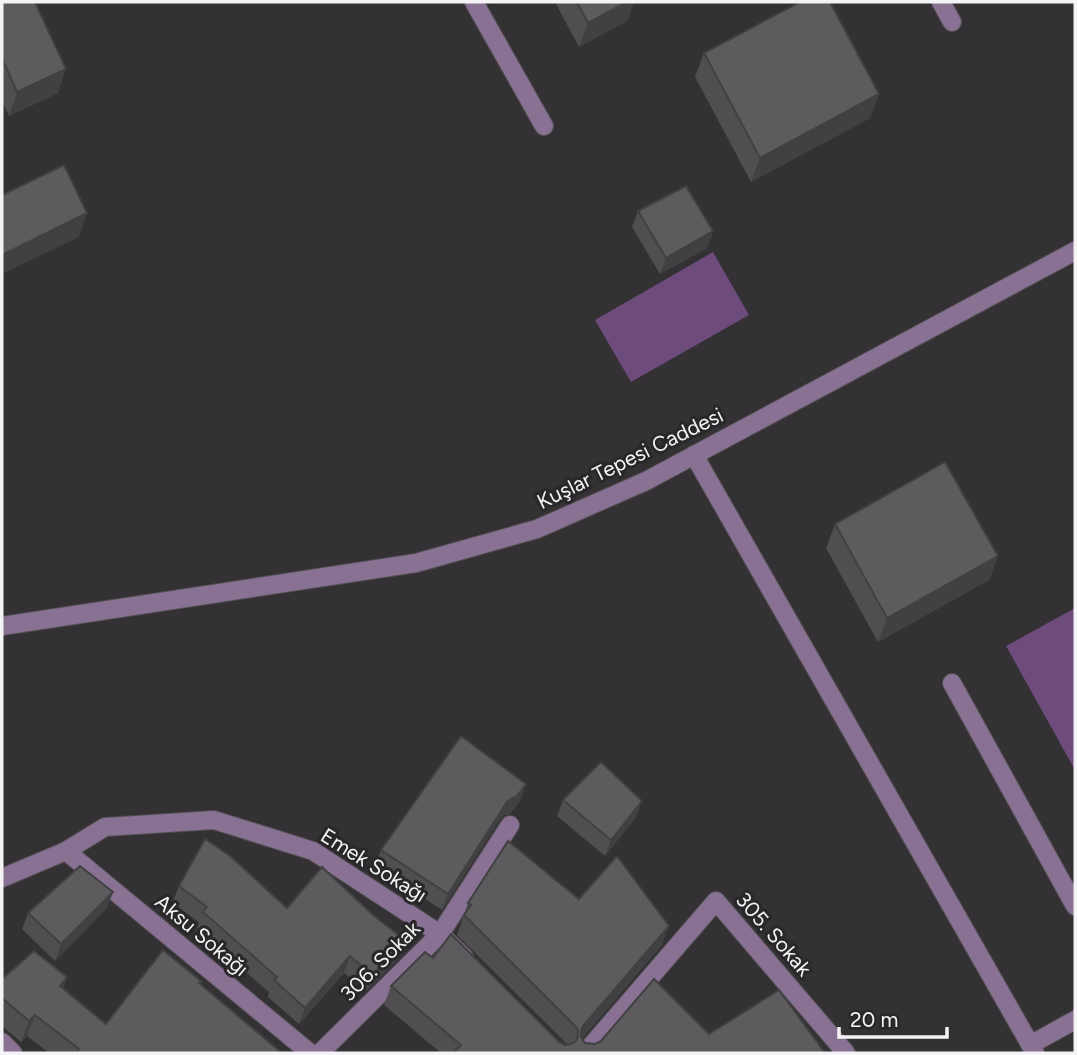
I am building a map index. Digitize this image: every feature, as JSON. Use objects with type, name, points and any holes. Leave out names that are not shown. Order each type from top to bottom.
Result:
[{"type":"street","points":[[474,2],[544,126]]},
{"type":"street","points":[[941,2],[952,22]]},
{"type":"street","name":"Kuşlar Tepesi Caddesi","points":[[2,626],[416,563],[537,529],[646,481],[1075,251]]},
{"type":"street","points":[[694,456],[1032,1049],[1075,1020]]},
{"type":"street","points":[[952,682],[1075,906]]},
{"type":"street","name":"Emek Sokağı","points":[[2,878],[66,851],[105,827],[214,820],[313,851],[440,934],[477,970]]},
{"type":"street","name":"306. Sokak","points":[[320,1053],[440,934],[510,825]]},
{"type":"street","name":"Aksu Sokağı","points":[[66,851],[310,1053]]},
{"type":"street","name":"305. Sokak","points":[[585,1053],[716,901],[846,1053]]},
{"type":"street","points":[[2,1042],[13,1053]]},
{"type":"shaded area","points":[[713,252],[749,315],[631,382],[595,320]]},
{"type":"shaded area","points":[[1075,608],[1075,770],[1006,646]]},
{"type":"building","points":[[2,2],[35,2],[66,69],[17,92],[2,58]]},
{"type":"building","points":[[577,2],[627,2],[588,23]]},
{"type":"building","points":[[800,2],[830,2],[879,94],[760,158],[704,53]]},
{"type":"building","points":[[64,165],[87,213],[2,255],[2,195]]},
{"type":"building","points":[[686,186],[713,231],[666,258],[638,211]]},
{"type":"building","points":[[945,462],[998,556],[887,618],[835,524]]},
{"type":"building","points":[[461,736],[526,784],[516,797],[507,802],[448,894],[381,850]]},
{"type":"building","points":[[601,762],[642,801],[611,840],[563,800]]},
{"type":"building","points":[[205,839],[230,856],[287,908],[322,867],[373,915],[406,941],[372,975],[350,956],[305,1008],[274,980],[277,977],[203,912],[207,907],[179,886]]},
{"type":"building","points":[[508,841],[579,899],[617,856],[669,926],[583,1026],[581,1037],[585,1043],[595,1044],[601,1041],[654,979],[709,1034],[779,990],[825,1053],[453,1053],[461,1045],[391,986],[425,952],[433,958],[451,934],[559,1042],[571,1044],[578,1036],[575,1026],[464,915],[471,905],[468,903]]},
{"type":"building","points":[[80,866],[113,892],[61,944],[28,913]]},
{"type":"building","points":[[163,950],[282,1053],[76,1053],[79,1049],[35,1015],[29,1021],[2,998],[2,979],[34,951],[67,977],[60,986],[106,1024]]}]
